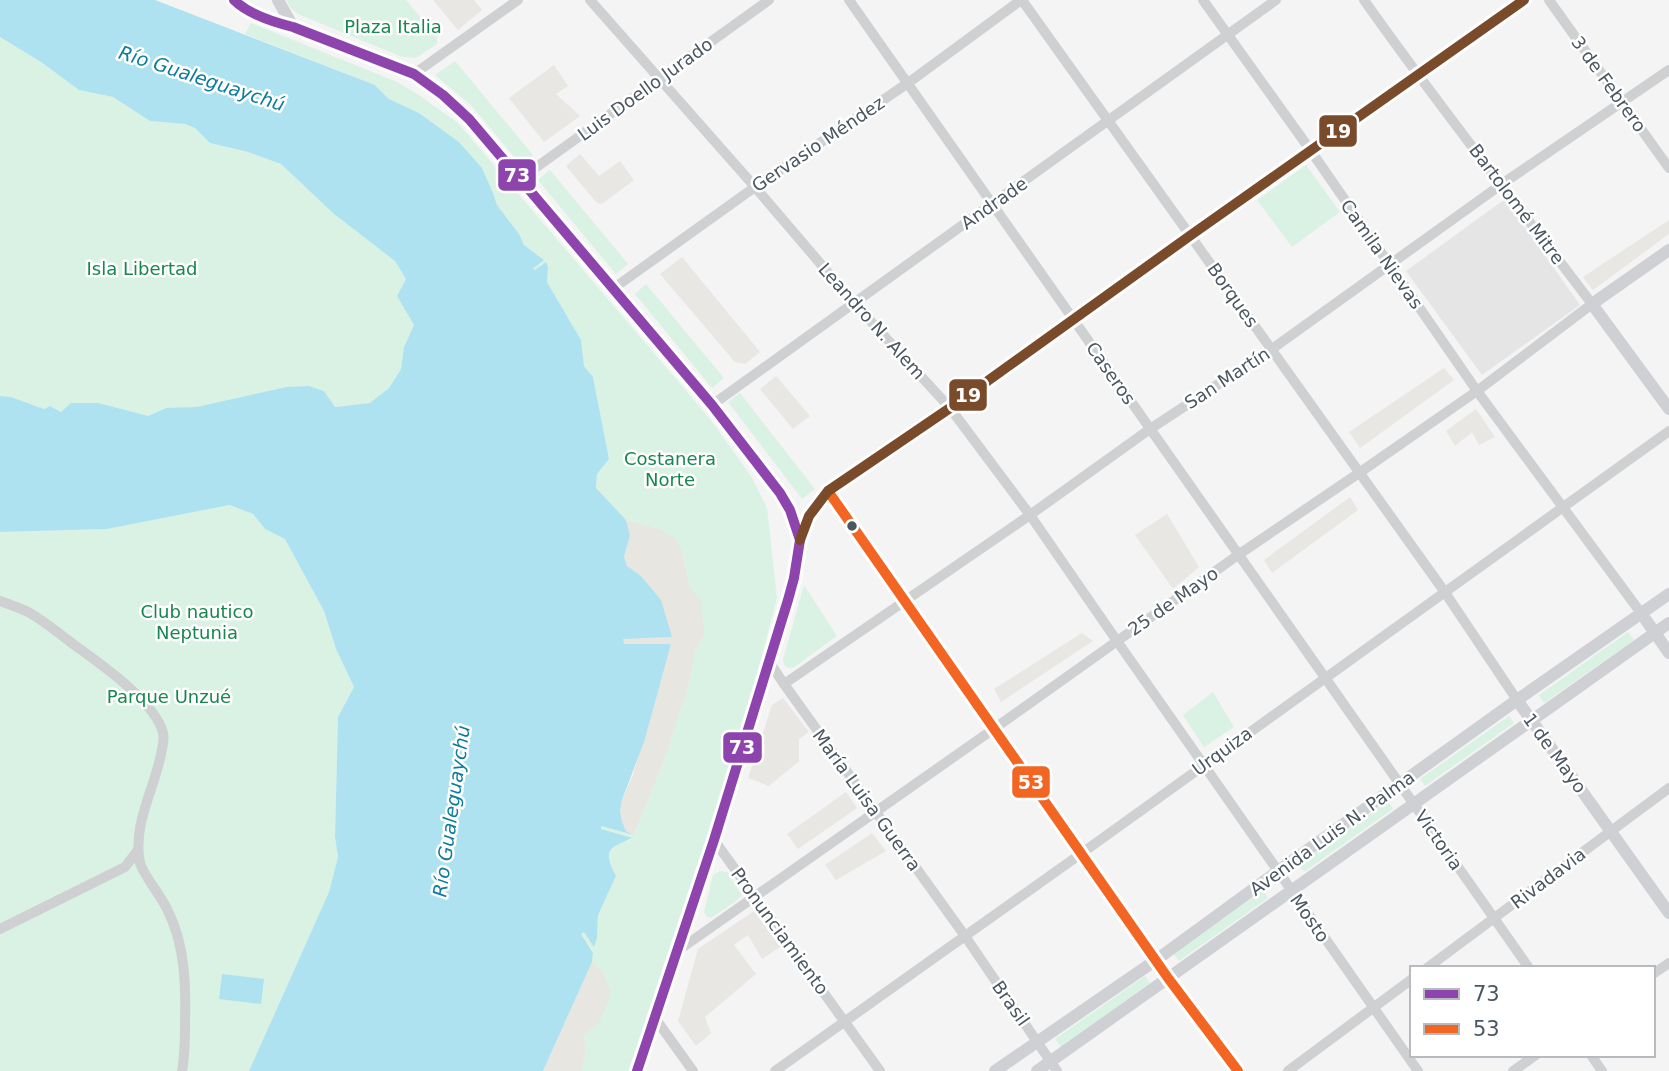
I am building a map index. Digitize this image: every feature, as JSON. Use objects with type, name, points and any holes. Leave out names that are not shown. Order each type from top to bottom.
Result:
[{"type":"main road","points":[[234,0],[240,6],[277,23],[414,74],[443,95],[469,119],[712,405],[780,493],[790,510],[800,540],[794,578],[714,840],[638,1071]]},
{"type":"main road","points":[[278,0],[293,27]]},
{"type":"main road","name":"25 de Mayo","points":[[1592,304],[1669,250]]},
{"type":"main road","name":"Bartolomé Mitre","points":[[1592,304],[1669,410]]},
{"type":"main road","name":"Avenida Luis N. Palma","points":[[995,1071],[1156,960],[1669,594]]},
{"type":"main road","points":[[1642,613],[1669,653]]},
{"type":"main road","name":"Avenida Luis N. Palma","points":[[1037,1071],[1054,1066],[1168,978],[1669,623]]},
{"type":"main road","name":"1 de Mayo","points":[[1517,700],[1669,913]]},
{"type":"street","points":[[414,74],[518,0]]},
{"type":"street","name":"Leandro N. Alem","points":[[590,0],[854,303],[950,408],[1030,515],[1203,764]]},
{"type":"street","name":"Luis Doello Jurado","points":[[520,179],[769,0]]},
{"type":"street","name":"Caseros","points":[[849,0],[1324,678]]},
{"type":"street","name":"Gervasio Méndez","points":[[614,288],[1022,0]]},
{"type":"street","name":"Borques","points":[[1022,0],[1444,591]]},
{"type":"street","name":"Camila Nievas","points":[[1203,0],[1477,391],[1642,613]]},
{"type":"street","name":"Andrade","points":[[712,405],[1276,0]]},
{"type":"street","name":"Bartolomé Mitre","points":[[1364,0],[1418,76],[1592,304]]},
{"type":"street","points":[[800,540],[809,516],[828,491],[950,408],[1524,0]]},
{"type":"street","name":"3 de Febrero","points":[[1549,0],[1669,168]]},
{"type":"street","name":"San Martín","points":[[784,684],[1150,429],[1272,349],[1502,184],[1669,70]]},
{"type":"street","name":"25 de Mayo","points":[[676,952],[1238,555],[1477,391],[1592,304]]},
{"type":"street","name":"Urquiza","points":[[775,1071],[1669,431]]},
{"type":"street","points":[[828,491],[1168,978],[1238,1071]]},
{"type":"street","name":"1 de Mayo","points":[[1444,591],[1517,700]]},
{"type":"street","points":[[0,601],[29,613],[50,626],[116,676],[138,696],[155,717],[163,733],[163,748],[139,832],[138,850],[141,867],[168,910],[178,935],[184,964],[185,1038],[182,1071]]},
{"type":"street","name":"María Luisa Guerra","points":[[770,663],[965,936]]},
{"type":"street","name":"Victoria","points":[[1324,678],[1528,966]]},
{"type":"street","name":"Mosto","points":[[1203,764],[1418,1071]]},
{"type":"street","name":"Rivadavia","points":[[1430,966],[1669,788]]},
{"type":"street","name":"Pronunciamiento","points":[[714,840],[880,1071]]},
{"type":"street","points":[[0,929],[125,867],[138,850]]},
{"type":"street","points":[[125,867],[141,867]]},
{"type":"street","name":"Brasil","points":[[965,936],[1054,1066]]},
{"type":"street","points":[[1288,1071],[1410,981]]},
{"type":"street","points":[[655,1018],[693,1071]]},
{"type":"street","points":[[1513,1071],[1533,1057]]},
{"type":"shaded area","points":[[433,0],[474,0],[482,10],[458,30]]},
{"type":"shaded area","points":[[554,65],[568,86],[556,94],[580,116],[544,142],[509,98]]},
{"type":"shaded area","points":[[580,154],[599,176],[620,161],[634,180],[602,204],[597,203],[566,166]]},
{"type":"shaded area","points":[[1505,199],[1580,305],[1482,375],[1406,271]]},
{"type":"shaded area","points":[[1669,220],[1669,234],[1593,290],[1583,277]]},
{"type":"shaded area","points":[[682,257],[760,352],[745,364],[735,362],[660,274]]},
{"type":"shaded area","points":[[1444,368],[1454,380],[1360,448],[1349,432]]},
{"type":"shaded area","points":[[776,376],[810,416],[793,429],[760,389]]},
{"type":"shaded area","points":[[1476,409],[1495,437],[1479,445],[1472,432],[1455,446],[1446,431]]},
{"type":"shaded area","points":[[1350,497],[1358,510],[1272,573],[1264,560]]},
{"type":"shaded area","points":[[1167,514],[1199,567],[1173,589],[1135,535]]},
{"type":"shaded area","points":[[1082,633],[1093,641],[1001,702],[994,689]]},
{"type":"shaded area","points":[[783,698],[809,732],[799,739],[799,761],[769,786],[748,778],[772,705]]},
{"type":"shaded area","points":[[846,792],[857,808],[798,849],[787,834]]},
{"type":"shaded area","points":[[872,833],[886,851],[836,880],[825,865]]},
{"type":"shaded area","points":[[754,911],[780,947],[762,959],[748,935],[734,945],[756,974],[705,1017],[711,1033],[696,1046],[678,1021],[698,949]]},
{"type":"green space","name":"Plaza Italia","points":[[286,0],[406,0],[437,37],[437,44],[416,58],[402,57],[298,14]]},
{"type":"green space","name":"Costanera Norte","points":[[251,23],[395,81],[458,123],[710,419],[751,476],[767,508],[777,598],[742,732],[629,1071],[581,1071],[586,1052],[584,1035],[599,1023],[601,969],[592,962],[593,952],[581,934],[584,932],[594,946],[598,915],[616,876],[610,861],[610,852],[632,839],[600,829],[601,826],[634,835],[665,758],[688,687],[696,649],[704,635],[682,550],[656,528],[626,520],[596,488],[597,474],[609,459],[593,377],[584,366],[581,340],[547,282],[548,267],[545,263],[535,271],[533,269],[544,260],[524,245],[497,205],[482,168],[459,142],[419,113],[389,99],[375,85],[245,34]]},
{"type":"green space","name":"Isla Libertad","points":[[0,37],[79,90],[113,97],[150,121],[185,124],[195,128],[210,143],[248,152],[281,164],[334,214],[395,261],[406,279],[397,296],[414,325],[404,347],[401,369],[389,388],[371,403],[335,407],[324,391],[309,386],[286,387],[197,408],[166,408],[148,416],[61,412],[50,406],[44,409],[11,397],[0,396]]},
{"type":"green space","points":[[455,61],[533,155],[521,165],[471,105],[435,75]]},
{"type":"green space","points":[[1306,165],[1340,212],[1292,247],[1257,200]]},
{"type":"green space","points":[[550,170],[628,264],[616,274],[538,180]]},
{"type":"green space","points":[[646,284],[724,378],[712,388],[635,294]]},
{"type":"green space","points":[[740,393],[815,489],[802,499],[728,402]]},
{"type":"green space","name":"Parque Unzué","points":[[231,505],[253,514],[265,529],[285,538],[324,611],[336,649],[354,687],[338,717],[335,837],[338,857],[329,892],[249,1071],[0,1071],[0,532],[107,529]]},
{"type":"green space","points":[[804,585],[837,636],[793,668],[788,668],[783,660]]},
{"type":"green space","points":[[1628,632],[1634,640],[1544,703],[1539,695]]},
{"type":"green space","points":[[1213,692],[1234,727],[1204,747],[1183,715]]},
{"type":"green space","points":[[1509,716],[1514,723],[1425,786],[1420,779]]},
{"type":"green space","points":[[1388,801],[1393,809],[1304,872],[1298,864]]},
{"type":"green space","points":[[720,871],[727,872],[742,895],[711,918],[704,912],[713,875]]},
{"type":"green space","points":[[1263,890],[1268,898],[1179,961],[1173,953]]},
{"type":"green space","points":[[1145,976],[1150,983],[1061,1047],[1055,1039]]},
{"type":"sand","points":[[626,520],[656,528],[673,537],[682,550],[690,588],[701,600],[704,635],[696,649],[688,687],[665,758],[634,835],[626,831],[622,822],[622,800],[633,775],[671,644],[623,644],[623,638],[672,637],[641,576],[627,566],[624,557],[630,535]]},
{"type":"sand","points":[[592,962],[601,969],[611,993],[599,1023],[584,1035],[586,1052],[581,1071],[543,1071]]},
{"type":"water","name":"Río Gualeguaychú","points":[[0,0],[155,0],[375,85],[389,99],[419,113],[459,142],[482,168],[497,205],[524,245],[544,260],[533,269],[546,262],[547,282],[581,340],[584,366],[593,377],[609,459],[597,474],[596,488],[626,520],[630,535],[624,557],[627,566],[641,576],[661,600],[672,637],[623,639],[624,644],[671,644],[644,742],[622,800],[622,822],[626,831],[634,835],[601,826],[601,829],[632,838],[610,851],[609,860],[616,876],[598,915],[594,947],[584,932],[581,934],[593,953],[592,962],[543,1071],[249,1071],[329,892],[338,857],[335,837],[338,717],[354,687],[336,649],[324,611],[285,539],[265,529],[253,514],[230,505],[107,529],[0,532],[0,396],[11,397],[44,409],[50,406],[61,412],[71,403],[98,403],[148,416],[166,408],[197,407],[286,387],[309,386],[324,391],[335,407],[370,403],[389,388],[401,369],[404,347],[414,325],[397,296],[406,279],[395,261],[334,214],[281,164],[248,152],[210,143],[195,128],[185,124],[150,121],[113,97],[79,90],[0,37]]},
{"type":"water","points":[[222,974],[264,979],[261,1004],[219,999]]},
{"type":"transit line","name":"73","points":[[234,0],[261,17],[414,74],[443,95],[469,119],[712,405],[780,493],[790,510],[800,540],[794,578],[714,840],[637,1071]]},
{"type":"transit line","name":"19","points":[[800,540],[809,516],[828,491],[950,408],[1524,0]]},
{"type":"transit line","name":"53","points":[[828,491],[1168,978],[1238,1071]]},
{"type":"park label","name":"Club nautico Neptunia","points":[[197,621]]}]
